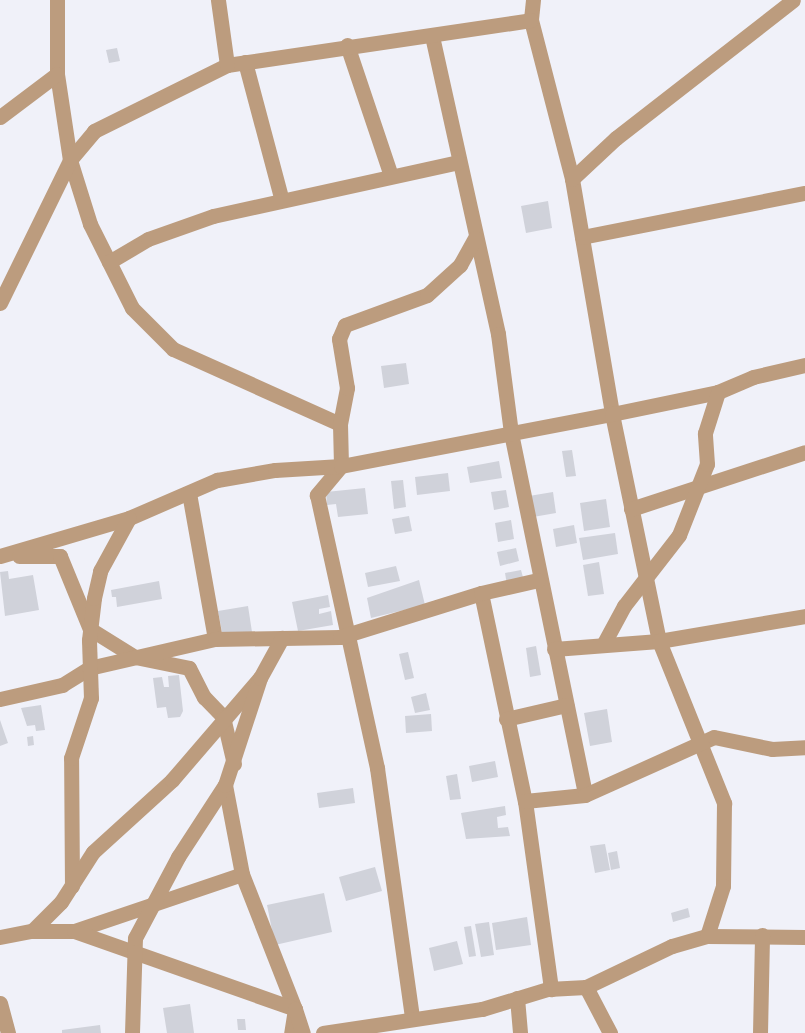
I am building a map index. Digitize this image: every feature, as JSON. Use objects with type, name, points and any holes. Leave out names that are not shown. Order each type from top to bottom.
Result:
[{"type":"street","points":[[58,0],[57,74],[70,160],[90,224],[132,308],[173,349],[340,424]]},
{"type":"street","points":[[218,0],[227,65]]},
{"type":"street","points":[[533,0],[530,20],[572,179],[612,414],[659,641],[704,744],[724,803],[726,855],[722,886],[707,936]]},
{"type":"street","points":[[572,179],[616,138],[792,0]]},
{"type":"street","points":[[0,303],[70,160],[94,131],[227,65],[347,45],[432,36],[530,20]]},
{"type":"street","points":[[432,36],[458,162],[498,334],[511,433],[538,580],[585,795]]},
{"type":"street","points":[[347,45],[391,176]]},
{"type":"street","points":[[245,62],[281,198]]},
{"type":"street","points":[[0,117],[57,74]]},
{"type":"street","points":[[109,262],[148,239],[281,198],[458,162]]},
{"type":"street","points":[[582,237],[805,193]]},
{"type":"street","points":[[412,1018],[377,768],[345,636],[338,584],[317,495],[341,466],[340,424],[347,388],[339,339],[345,325],[427,295],[460,265],[475,238]]},
{"type":"street","points":[[0,556],[129,518],[217,480],[275,470],[341,466],[612,414],[718,392],[753,377],[805,365]]},
{"type":"street","points":[[604,643],[624,606],[679,535],[699,488],[706,464],[705,433],[718,392]]},
{"type":"street","points":[[631,509],[805,452]]},
{"type":"street","points":[[189,493],[215,639]]},
{"type":"street","points":[[72,886],[71,758],[91,698],[89,668],[90,629],[100,571],[129,518]]},
{"type":"street","points":[[0,556],[60,556],[90,629],[135,657],[190,668],[204,697],[223,717],[234,764]]},
{"type":"street","points":[[0,699],[62,685],[89,668],[215,639],[345,636],[481,593],[538,580]]},
{"type":"street","points":[[481,593],[506,719],[525,801],[551,989]]},
{"type":"street","points":[[554,649],[604,643],[659,641],[805,616]]},
{"type":"street","points":[[132,1033],[132,955],[148,909],[225,785],[234,764],[260,678],[282,638]]},
{"type":"street","points":[[32,931],[72,886],[93,852],[172,780],[223,717],[260,678]]},
{"type":"street","points":[[506,719],[566,705]]},
{"type":"street","points":[[525,801],[585,795],[724,736],[772,749],[805,747]]},
{"type":"street","points":[[225,785],[242,874],[303,1033]]},
{"type":"street","points":[[0,938],[32,931],[74,932],[148,909],[242,874]]},
{"type":"street","points":[[74,932],[132,955],[295,1009]]},
{"type":"street","points":[[323,1033],[412,1018],[482,1009],[551,989],[586,987],[672,946],[707,936],[805,936]]},
{"type":"street","points":[[760,1033],[762,936]]},
{"type":"street","points":[[586,987],[610,1033]]},
{"type":"street","points":[[517,998],[520,1033]]},
{"type":"street","points":[[0,1003],[8,1033]]},
{"type":"street","points":[[292,1033],[295,1009]]},
{"type":"building","points":[[117,48],[120,61],[109,63],[106,50]]},
{"type":"building","points":[[548,201],[552,228],[526,233],[521,206]]},
{"type":"building","points":[[406,363],[409,384],[384,388],[381,366]]},
{"type":"building","points":[[572,450],[576,476],[566,477],[562,451]]},
{"type":"building","points":[[499,461],[502,478],[470,483],[467,467]]},
{"type":"building","points":[[448,473],[450,491],[417,495],[415,477]]},
{"type":"building","points":[[403,480],[406,507],[394,509],[391,481]]},
{"type":"building","points":[[365,488],[368,514],[338,517],[336,504],[327,505],[326,492]]},
{"type":"building","points":[[506,490],[509,507],[494,510],[491,492]]},
{"type":"building","points":[[553,492],[556,513],[533,517],[529,496]]},
{"type":"building","points":[[606,499],[610,527],[584,531],[580,503]]},
{"type":"building","points":[[409,516],[412,531],[395,534],[392,519]]},
{"type":"building","points":[[511,520],[514,539],[498,542],[495,523]]},
{"type":"building","points":[[574,525],[577,543],[556,547],[553,529]]},
{"type":"building","points":[[615,533],[618,554],[583,560],[579,538]]},
{"type":"building","points":[[516,548],[519,561],[500,566],[497,552]]},
{"type":"building","points":[[599,562],[604,594],[588,596],[583,565]]},
{"type":"building","points":[[396,566],[400,581],[368,587],[365,573]]},
{"type":"building","points":[[521,570],[524,581],[507,585],[505,573]]},
{"type":"building","points":[[8,571],[9,579],[33,575],[39,610],[5,616],[0,572]]},
{"type":"building","points":[[419,580],[425,605],[371,618],[367,598]]},
{"type":"building","points":[[159,581],[162,599],[117,607],[116,597],[112,597],[111,590]]},
{"type":"building","points":[[328,595],[330,607],[319,609],[319,614],[331,611],[333,625],[298,631],[292,602]]},
{"type":"building","points":[[248,606],[252,632],[223,637],[218,611]]},
{"type":"building","points":[[536,646],[541,675],[530,677],[526,648]]},
{"type":"building","points":[[408,652],[414,678],[405,680],[399,654]]},
{"type":"building","points":[[179,675],[183,711],[180,717],[168,718],[166,707],[157,708],[153,678],[162,677],[164,687],[169,687],[168,676]]},
{"type":"building","points":[[426,693],[430,710],[415,713],[411,697]]},
{"type":"building","points":[[41,705],[45,730],[36,731],[35,725],[27,726],[21,708]]},
{"type":"building","points":[[607,709],[612,742],[590,746],[584,713]]},
{"type":"building","points":[[431,714],[432,731],[406,733],[405,716]]},
{"type":"building","points":[[0,720],[8,743],[0,746]]},
{"type":"building","points":[[33,736],[34,745],[28,746],[27,737]]},
{"type":"building","points":[[495,761],[498,777],[472,782],[469,766]]},
{"type":"building","points":[[457,774],[461,799],[450,800],[446,776]]},
{"type":"building","points":[[353,788],[355,803],[319,808],[317,793]]},
{"type":"building","points":[[505,806],[506,815],[497,817],[498,828],[508,827],[510,836],[466,839],[461,813]]},
{"type":"building","points":[[605,844],[610,870],[595,873],[590,846]]},
{"type":"building","points":[[617,851],[620,868],[611,870],[608,853]]},
{"type":"building","points":[[375,867],[382,891],[346,901],[339,877]]},
{"type":"building","points":[[324,893],[332,932],[275,945],[267,905]]},
{"type":"building","points":[[688,908],[690,917],[673,922],[671,913]]},
{"type":"building","points":[[527,917],[531,945],[496,950],[492,923]]},
{"type":"building","points":[[489,922],[494,955],[481,957],[475,924]]},
{"type":"building","points":[[471,926],[476,956],[469,957],[464,927]]},
{"type":"building","points":[[457,941],[463,964],[434,971],[429,948]]},
{"type":"building","points":[[190,1004],[194,1033],[167,1033],[163,1008]]},
{"type":"building","points":[[237,1019],[245,1019],[246,1030],[238,1030]]},
{"type":"building","points":[[100,1025],[101,1033],[62,1033],[62,1030]]}]
